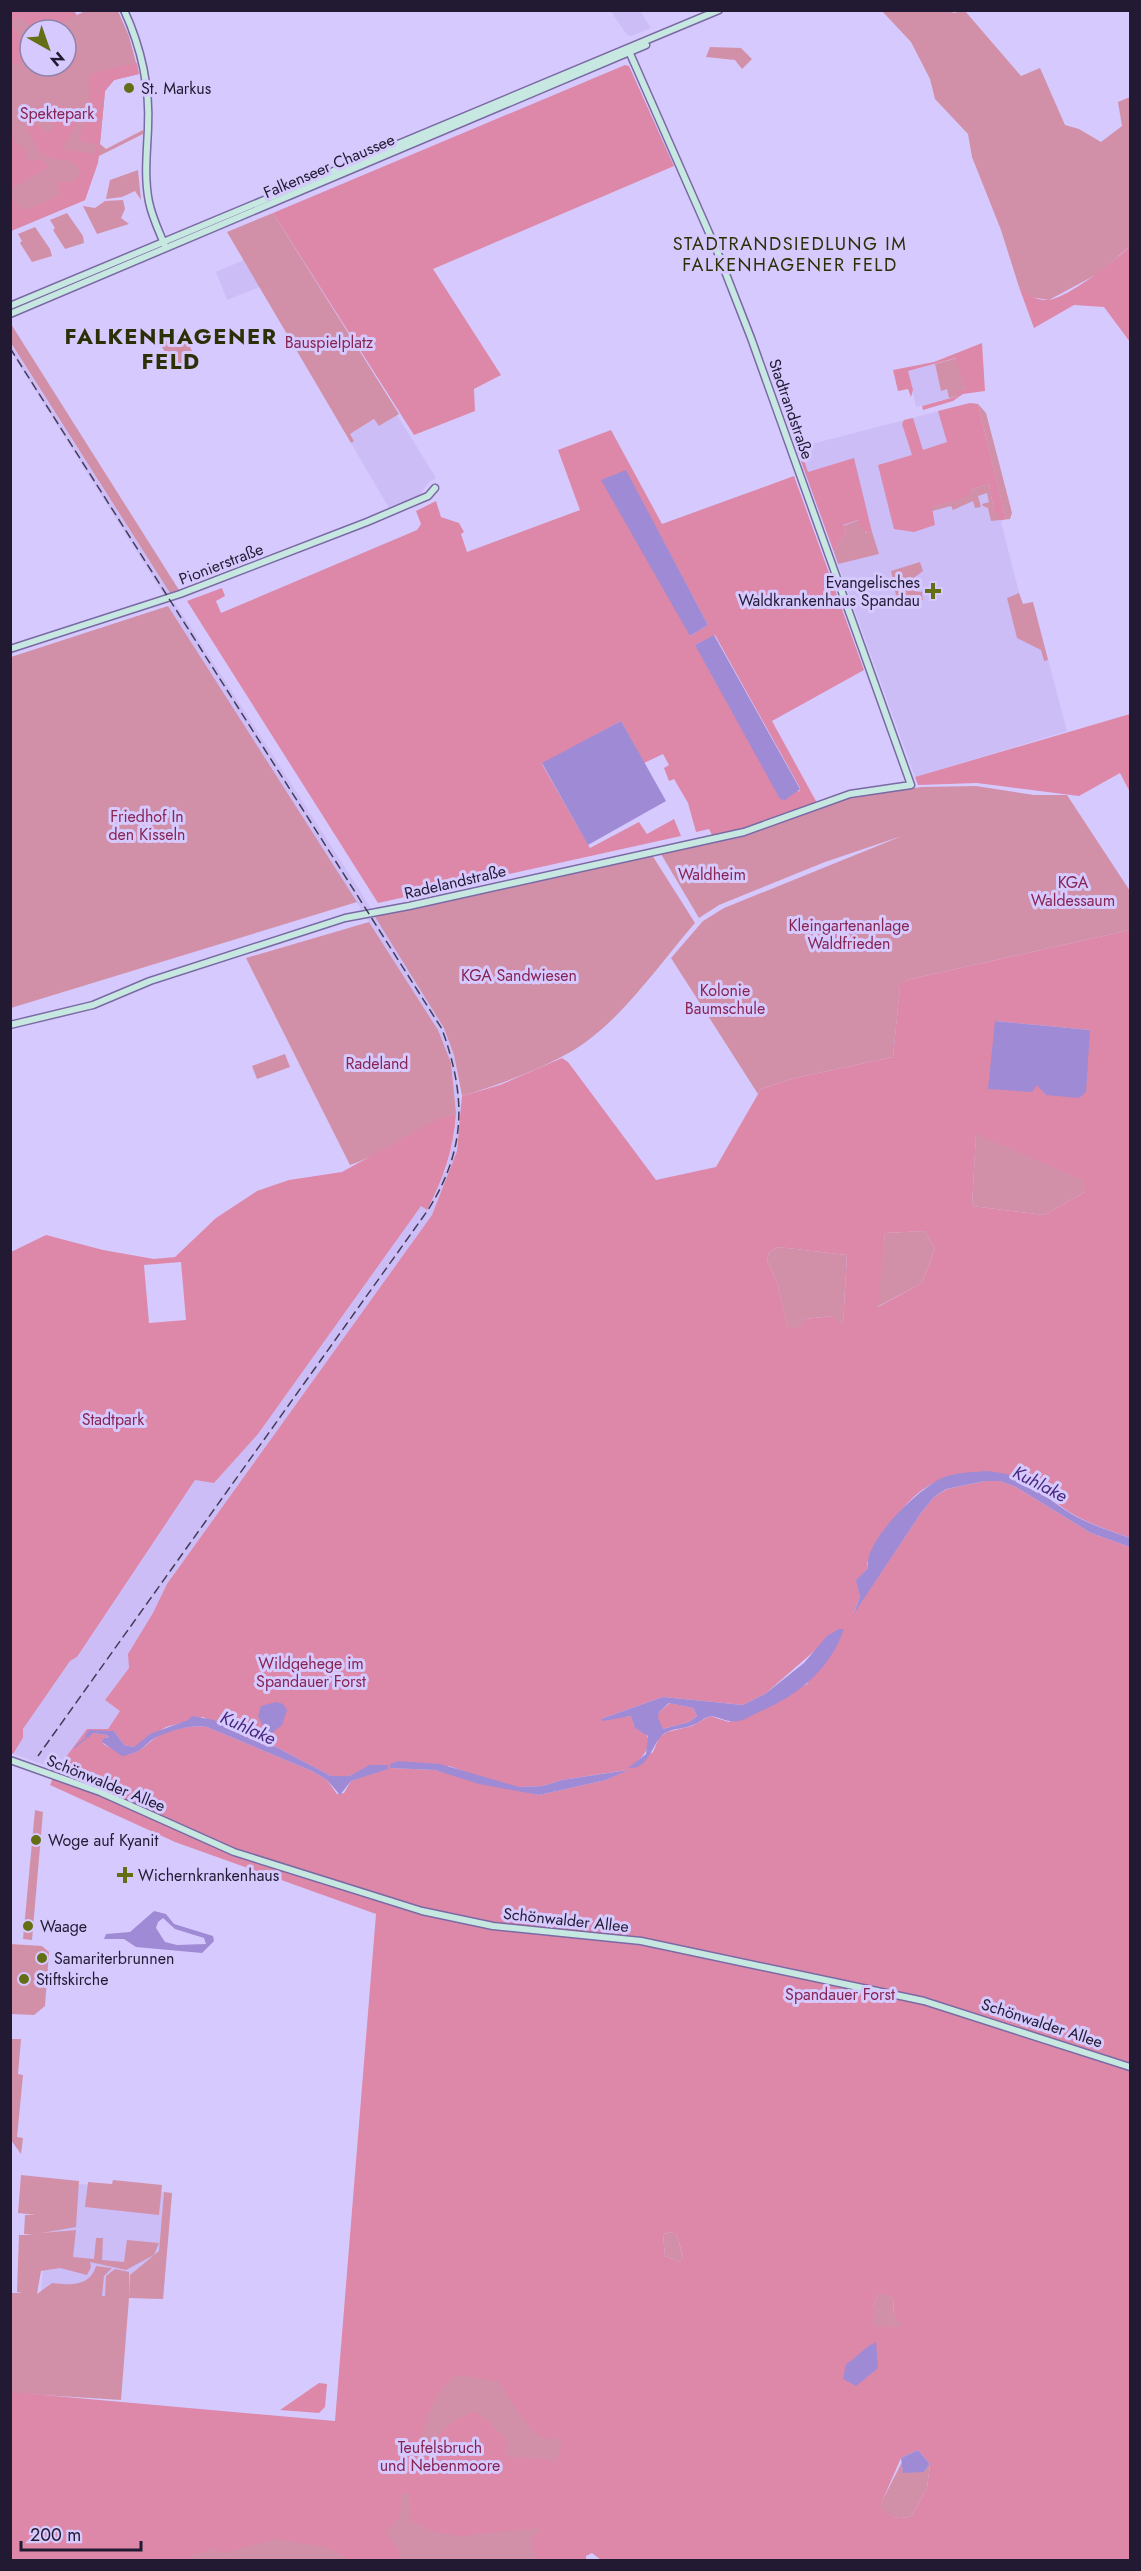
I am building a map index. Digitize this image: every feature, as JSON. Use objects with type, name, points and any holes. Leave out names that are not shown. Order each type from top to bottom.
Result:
[{"type":"street","points":[[124,10],[138,45],[145,78],[148,127],[146,181],[151,211],[165,245]]},
{"type":"street","name":"Falkenseer Chaussee","points":[[10,306],[165,245],[396,149],[629,51],[719,10]]},
{"type":"street","name":"Stadtrandstraße","points":[[629,51],[717,251],[751,338],[911,785]]},
{"type":"street","name":"Falkenseer Chaussee","points":[[10,314],[165,245]]},
{"type":"street","name":"Pionierstraße","points":[[10,649],[180,594],[368,522],[428,496],[435,488]]},
{"type":"street","name":"Radelandstraße","points":[[10,1024],[93,1005],[155,980],[358,915],[409,906],[744,832],[850,794],[911,785]]},
{"type":"street","name":"Schönwalder Allee","points":[[10,1760],[100,1792],[234,1852],[422,1911],[493,1926],[641,1941],[914,1998],[1131,2067]]},
{"type":"shaded area","points":[[611,11],[640,11],[651,28],[631,36],[627,35]]},
{"type":"shaded area","points":[[244,260],[260,287],[227,300],[216,272]]},
{"type":"shaded area","points":[[10,343],[170,593],[164,595],[11,352]]},
{"type":"shaded area","points":[[935,364],[941,390],[947,389],[949,398],[916,407],[908,371]]},
{"type":"shaded area","name":"Evangelisches Waldkrankenhaus Spandau","points":[[970,403],[978,404],[986,413],[1012,513],[1001,522],[1022,604],[1033,602],[1067,731],[915,777],[797,451],[800,447]]},
{"type":"shaded area","points":[[397,415],[436,478],[428,483],[419,496],[389,508],[351,443],[354,441],[350,434],[375,419],[379,426]]},
{"type":"shaded area","points":[[626,470],[708,625],[690,636],[601,480]]},
{"type":"shaded area","points":[[175,603],[362,894],[444,1028],[454,1055],[462,1114],[457,1151],[432,1215],[167,1584],[129,1668],[105,1700],[121,1711],[108,1729],[87,1729],[57,1769],[13,1754],[23,1738],[23,1729],[70,1661],[77,1657],[195,1480],[215,1482],[258,1434],[421,1205],[426,1210],[446,1169],[455,1134],[456,1113],[438,1030],[168,606]]},
{"type":"shaded area","points":[[714,635],[800,789],[785,800],[780,799],[695,645]]},
{"type":"shaded area","points":[[621,721],[666,801],[588,845],[542,763]]},
{"type":"shaded area","points":[[995,1021],[1090,1030],[1086,1092],[1079,1098],[1046,1095],[1037,1085],[1032,1092],[988,1089]]},
{"type":"shaded area","points":[[984,1471],[998,1472],[1020,1479],[1077,1517],[1130,1538],[1130,1547],[1091,1533],[1016,1487],[1000,1481],[985,1481],[946,1489],[934,1497],[921,1513],[853,1615],[860,1597],[856,1580],[868,1568],[869,1557],[874,1545],[894,1517],[920,1493],[942,1478]]},
{"type":"shaded area","points":[[839,1629],[844,1629],[830,1657],[799,1690],[773,1706],[741,1720],[731,1721],[710,1716],[690,1726],[668,1731],[660,1737],[641,1765],[628,1768],[646,1754],[648,1736],[635,1728],[631,1716],[603,1721],[601,1719],[663,1697],[743,1705],[765,1694],[804,1663],[827,1636]],"holes":[[[669,1703],[693,1708],[697,1716],[689,1722],[663,1729],[658,1718],[659,1712]]]},
{"type":"shaded area","points":[[276,1702],[283,1704],[287,1710],[282,1725],[272,1733],[266,1732],[258,1716],[261,1706]]},
{"type":"shaded area","name":"Kuhlake","points":[[192,1716],[214,1720],[250,1739],[276,1747],[331,1776],[349,1776],[370,1765],[388,1765],[388,1769],[351,1781],[340,1795],[327,1780],[314,1772],[207,1727],[189,1727],[170,1732],[159,1736],[136,1752],[122,1756],[102,1742],[104,1738],[109,1737],[107,1735],[93,1733],[88,1738],[85,1736],[89,1730],[114,1731],[124,1745],[134,1747],[150,1734],[188,1720]]},
{"type":"shaded area","points":[[398,1761],[440,1764],[519,1787],[543,1786],[562,1780],[628,1770],[606,1780],[539,1795],[479,1784],[435,1770],[390,1768],[390,1764]]},
{"type":"shaded area","points":[[154,1911],[166,1914],[174,1924],[213,1936],[214,1941],[202,1953],[136,1947],[124,1939],[104,1939],[106,1934],[130,1932]],"holes":[[[163,1918],[175,1929],[204,1938],[206,1944],[177,1945],[165,1942],[156,1928],[158,1922]]]},
{"type":"shaded area","points":[[50,2181],[172,2193],[163,2299],[41,2294]]},
{"type":"shaded area","points":[[876,2342],[878,2368],[856,2386],[843,2379],[846,2364]]},
{"type":"shaded area","points":[[918,2450],[930,2464],[924,2472],[903,2473],[901,2458]]},
{"type":"green space","points":[[952,10],[953,13],[965,11],[1021,76],[1040,68],[1065,125],[1079,129],[1101,142],[1122,126],[1118,102],[1130,97],[1130,246],[1101,272],[1049,300],[1030,297],[1019,287],[1001,230],[972,157],[968,134],[935,99],[930,79],[911,42],[882,11]]},
{"type":"green space","points":[[10,11],[74,11],[76,15],[71,18],[20,17],[12,21],[12,26],[18,34],[18,64],[11,62]]},
{"type":"green space","name":"Spektepark","points":[[11,11],[74,11],[77,15],[85,11],[118,11],[129,36],[139,74],[114,80],[105,91],[100,144],[106,149],[143,130],[143,134],[99,156],[85,200],[11,231]]},
{"type":"green space","points":[[710,47],[741,48],[752,59],[742,69],[735,60],[706,57]]},
{"type":"green space","points":[[137,63],[139,74],[114,80],[105,91],[98,163],[85,200],[11,231],[11,196],[19,208],[27,210],[57,196],[61,192],[57,188],[59,182],[74,182],[80,172],[76,164],[72,162],[47,158],[41,154],[26,128],[35,123],[48,133],[54,127],[51,122],[34,115],[35,108],[52,104],[76,110],[80,116],[63,149],[94,154],[97,144],[81,142],[80,138],[90,110],[89,77],[93,73]]},
{"type":"green space","points":[[625,65],[629,66],[674,166],[433,269],[501,375],[474,389],[475,411],[414,435],[273,213]]},
{"type":"green space","points":[[11,130],[16,144],[24,147],[27,161],[41,159],[49,167],[11,189]]},
{"type":"green space","points":[[138,170],[141,200],[135,191],[122,197],[106,199],[110,180]]},
{"type":"green space","points":[[123,200],[125,209],[121,218],[129,224],[97,234],[83,206],[95,208],[105,201]]},
{"type":"green space","points":[[67,213],[83,236],[84,243],[65,249],[53,230],[55,228],[50,220]]},
{"type":"green space","name":"Bauspielplatz","points":[[273,213],[399,414],[379,426],[374,419],[350,434],[354,441],[351,443],[227,232]]},
{"type":"green space","points":[[35,227],[50,249],[52,256],[32,262],[20,243],[22,241],[18,234]]},
{"type":"green space","points":[[1130,246],[1130,342],[1104,307],[1074,305],[1034,328],[1019,287],[1036,298],[1048,300],[1056,298],[1091,278]]},
{"type":"green space","points":[[11,324],[179,590],[170,593],[11,343]]},
{"type":"green space","points":[[183,333],[195,357],[175,368],[160,344]]},
{"type":"green space","points":[[982,343],[985,391],[963,394],[953,401],[923,410],[922,406],[958,396],[956,391],[965,389],[956,358],[908,371],[913,390],[911,397],[908,389],[898,391],[893,370],[934,362]]},
{"type":"green space","points":[[957,358],[965,389],[958,396],[949,398],[947,389],[941,391],[935,364]]},
{"type":"green space","points":[[970,403],[978,404],[1006,519],[1001,520],[994,512],[989,484],[972,489],[967,497],[932,507],[935,525],[914,532],[894,529],[878,465],[912,455],[902,424],[904,420],[913,418],[923,450],[947,442],[938,411]]},
{"type":"green space","points":[[978,404],[986,413],[1012,513],[1010,519],[991,521],[988,508],[982,504],[989,502],[987,493],[978,496],[981,507],[975,508],[973,501],[953,510],[951,506],[932,511],[931,507],[966,497],[972,489],[989,484],[994,512],[1006,519]]},
{"type":"green space","points":[[611,430],[662,524],[794,476],[864,670],[772,721],[817,803],[744,831],[713,837],[709,829],[696,832],[688,803],[674,779],[669,781],[664,768],[669,765],[663,754],[644,763],[621,721],[542,764],[590,848],[639,822],[647,834],[674,819],[681,836],[378,903],[187,601],[222,588],[225,596],[216,601],[221,613],[417,530],[421,524],[416,511],[436,501],[441,517],[459,523],[464,532],[461,534],[467,552],[580,510],[558,450]],"holes":[[[625,470],[708,625],[690,636]],[[715,635],[800,788],[799,792],[695,645]]]},
{"type":"green space","points":[[809,450],[810,454],[803,457],[808,472],[854,458],[872,532],[867,533],[859,526],[858,520],[843,525],[846,531],[834,552],[798,453]]},
{"type":"green space","points":[[859,520],[866,533],[872,532],[879,554],[838,564],[834,552],[846,531],[843,526]]},
{"type":"green space","points":[[920,562],[923,571],[911,580],[913,591],[922,592],[923,600],[898,605],[891,571]]},
{"type":"green space","points":[[1019,593],[1023,604],[1033,602],[1048,660],[1044,661],[1041,650],[1017,638],[1007,598]]},
{"type":"green space","name":"Friedhof In den Kisseln","points":[[168,606],[357,902],[11,1008],[11,657]]},
{"type":"green space","points":[[1130,714],[1130,792],[1120,773],[1079,796],[977,783],[918,785],[915,777]]},
{"type":"green space","points":[[976,786],[1034,795],[1067,795],[1130,891],[1130,930],[907,980],[900,987],[893,1057],[795,1078],[761,1089],[758,1094],[671,958],[703,921],[724,908],[902,836],[825,862],[719,905],[699,918],[661,854],[745,835],[848,797],[922,787]]},
{"type":"green space","name":"KGA Sandwiesen","points":[[652,855],[695,923],[629,1003],[583,1044],[556,1060],[524,1074],[462,1096],[454,1055],[444,1028],[372,912]]},
{"type":"green space","name":"Radeland","points":[[369,922],[438,1030],[451,1063],[456,1113],[350,1165],[246,958]]},
{"type":"green space","name":"Spandauer Forst","points":[[1130,930],[1130,1538],[1078,1517],[1026,1483],[996,1475],[971,1473],[948,1477],[929,1486],[912,1499],[881,1538],[867,1563],[868,1568],[861,1575],[858,1584],[860,1597],[853,1614],[921,1513],[934,1497],[947,1489],[985,1481],[1000,1481],[1016,1487],[1091,1533],[1130,1547],[1130,2560],[601,2560],[592,2553],[586,2556],[586,2560],[536,2560],[532,2538],[539,2531],[537,2528],[460,2536],[434,2532],[409,2520],[410,2496],[406,2492],[401,2495],[400,2517],[385,2532],[397,2548],[399,2560],[351,2560],[326,2547],[275,2539],[225,2553],[216,2552],[215,2548],[191,2556],[188,2560],[11,2560],[10,2392],[335,2421],[376,1914],[175,1842],[50,1785],[57,1769],[87,1729],[108,1729],[120,1711],[105,1700],[129,1668],[128,1654],[153,1613],[167,1584],[432,1215],[457,1151],[462,1096],[500,1085],[562,1058],[568,1062],[656,1180],[716,1167],[761,1089],[795,1078],[893,1057],[900,986],[907,980]],"holes":[[[995,1021],[1090,1030],[1046,1095]],[[976,1134],[1083,1180],[1085,1192],[1044,1215],[972,1206]],[[925,1231],[935,1249],[922,1283],[878,1307],[885,1233]],[[778,1247],[847,1255],[843,1324],[833,1316],[805,1319],[801,1327],[788,1328],[778,1286],[767,1260],[769,1252]],[[836,1632],[807,1684],[729,1722],[710,1716],[692,1726],[667,1732],[659,1738],[653,1752],[637,1762],[645,1753],[649,1742],[645,1733],[634,1725],[632,1716],[601,1719],[663,1697],[743,1705],[765,1694]],[[203,1717],[250,1739],[276,1747],[331,1776],[349,1776],[372,1765],[388,1765],[388,1768],[351,1781],[344,1793],[337,1794],[327,1780],[314,1772],[207,1727],[188,1727],[166,1732],[139,1751],[126,1755],[103,1744],[106,1737],[109,1737],[107,1735],[93,1733],[114,1731],[124,1745],[134,1747],[166,1727]],[[449,1766],[502,1785],[519,1787],[543,1786],[562,1780],[627,1770],[606,1780],[539,1795],[435,1770],[391,1768]],[[671,2232],[677,2235],[683,2257],[680,2262],[665,2256],[663,2234]],[[878,2293],[893,2297],[894,2315],[903,2326],[873,2327],[873,2307]],[[457,2375],[498,2381],[533,2430],[548,2439],[562,2439],[557,2460],[509,2457],[505,2453],[507,2441],[488,2421],[474,2411],[445,2428],[430,2458],[418,2455],[416,2449],[430,2409],[440,2391]],[[918,2450],[930,2464],[927,2488],[912,2516],[894,2517],[880,2506],[901,2458]]]},
{"type":"green space","points":[[285,1054],[290,1067],[257,1079],[252,1066]]},
{"type":"green space","name":"Stadtpark","points":[[456,1113],[447,1163],[427,1210],[421,1206],[258,1434],[214,1483],[195,1480],[77,1657],[70,1661],[23,1729],[23,1738],[13,1754],[11,1753],[11,1252],[46,1235],[103,1250],[154,1259],[175,1257],[216,1218],[257,1191],[289,1180],[342,1172],[436,1120]],"holes":[[[181,1262],[186,1320],[149,1323],[144,1265]]]},
{"type":"green space","points":[[976,1133],[1084,1180],[1085,1192],[1044,1215],[972,1206]]},
{"type":"green space","points":[[925,1231],[935,1249],[922,1283],[877,1307],[885,1233]]},
{"type":"green space","points":[[778,1247],[847,1255],[843,1324],[832,1316],[805,1319],[802,1327],[788,1329],[778,1286],[767,1260],[769,1252]]},
{"type":"green space","points":[[670,1703],[693,1708],[697,1716],[689,1722],[663,1729],[657,1718],[659,1712]]},
{"type":"green space","points":[[35,1810],[43,1812],[32,1940],[23,1939]]},
{"type":"green space","points":[[10,1944],[42,1946],[49,1952],[45,2006],[34,2015],[11,2014]]},
{"type":"green space","points":[[11,2039],[21,2039],[18,2074],[23,2075],[17,2137],[23,2138],[21,2154],[11,2140]]},
{"type":"green space","points":[[21,2175],[79,2181],[76,2227],[42,2233],[76,2230],[73,2257],[94,2259],[96,2238],[103,2238],[102,2260],[124,2262],[127,2240],[159,2243],[154,2255],[126,2270],[90,2262],[91,2267],[87,2275],[60,2268],[41,2271],[37,2294],[52,2283],[72,2284],[84,2281],[93,2273],[96,2266],[112,2268],[104,2276],[102,2296],[105,2296],[106,2276],[115,2269],[129,2272],[130,2298],[130,2275],[159,2251],[164,2192],[172,2193],[163,2299],[129,2298],[121,2400],[11,2393],[10,2293],[22,2293],[17,2292],[19,2235],[34,2235],[24,2234],[25,2215],[36,2215],[18,2213]]},
{"type":"green space","points":[[113,2180],[162,2185],[159,2215],[85,2207],[88,2182],[112,2184]]},
{"type":"green space","points":[[671,2232],[677,2235],[683,2258],[680,2262],[665,2256],[663,2234]]},
{"type":"green space","points":[[878,2292],[893,2297],[894,2315],[904,2326],[873,2328],[873,2307]]},
{"type":"green space","name":"Teufelsbruch und Nebenmoore","points":[[344,2344],[571,2396],[567,2560],[154,2560],[260,2534],[329,2544]]},
{"type":"green space","points":[[319,2383],[327,2384],[325,2407],[319,2413],[280,2410]]},
{"type":"green space","points":[[902,2462],[903,2472],[924,2472],[930,2464],[927,2488],[912,2516],[898,2518],[890,2516],[879,2507]]},
{"type":"waterway","name":"Kuhlake","points":[[75,1747],[86,1738]]},
{"type":"railway","points":[[10,348],[442,1029],[455,1077],[459,1121],[450,1165],[428,1210],[38,1756]]},
{"type":"place","name":"St. Markus","points":[[129,88]]},
{"type":"place","name":"Evangelisches Waldkrankenhaus Spandau","points":[[933,591]]},
{"type":"place","name":"Woge auf Kyanit","points":[[36,1840]]},
{"type":"place","name":"Wichernkrankenhaus","points":[[125,1875]]},
{"type":"place","name":"Waage","points":[[28,1926]]},
{"type":"place","name":"Samariterbrunnen","points":[[42,1958]]},
{"type":"place","name":"Stiftskirche","points":[[24,1979]]},
{"type":"district","name":"STADTRANDSIEDLUNG IM FALKENHAGENER FELD","points":[[790,254]]},
{"type":"district","name":"FALKENHAGENER FELD","points":[[171,348]]},
{"type":"park label","name":"Waldheim","points":[[712,874]]},
{"type":"park label","name":"KGA Waldessaum","points":[[1073,891]]},
{"type":"park label","name":"Kleingartenanlage Waldfrieden","points":[[849,934]]},
{"type":"park label","name":"Kolonie Baumschule","points":[[725,999]]},
{"type":"park label","name":"Wildgehege im Spandauer Forst","points":[[311,1672]]}]
